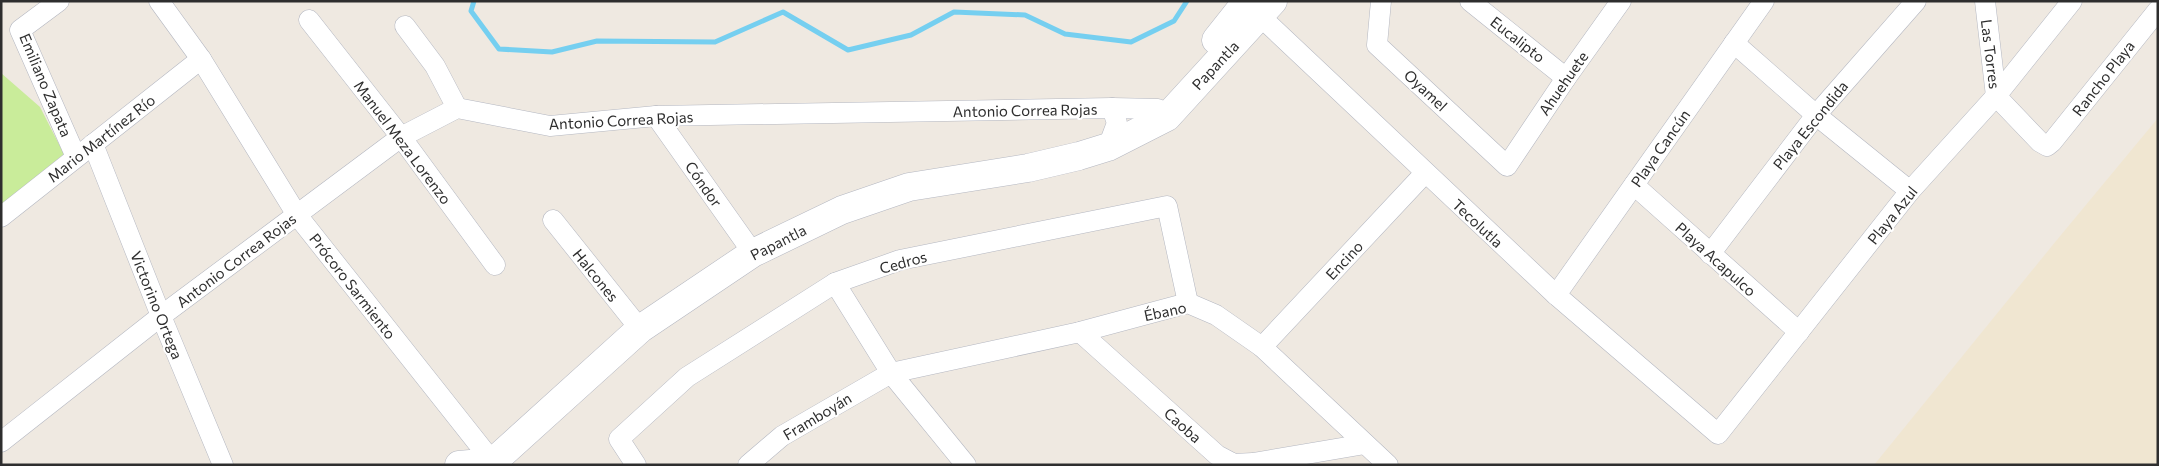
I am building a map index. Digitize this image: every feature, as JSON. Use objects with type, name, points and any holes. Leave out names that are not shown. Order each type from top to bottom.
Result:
[{"type":"street","name":"Emiliano Zapata","points":[[59,1],[20,30],[76,157]]},
{"type":"street","name":"Prócoro Sarmiento","points":[[160,1],[201,59],[297,215],[494,464]]},
{"type":"street","name":"Oyamel","points":[[1381,1],[1378,45],[1507,166]]},
{"type":"street","name":"Eucalipto","points":[[1470,1],[1566,78]]},
{"type":"street","name":"Playa Cancún","points":[[1556,296],[1764,1]]},
{"type":"street","name":"Playa Escondida","points":[[1710,254],[1816,115],[1916,1]]},
{"type":"street","name":"Las Torres","points":[[1985,1],[1996,96],[2040,142],[2047,146]]},
{"type":"street","name":"Playa Azul","points":[[1718,434],[1910,192],[1996,96],[2072,1]]},
{"type":"street","name":"Ahuehuete","points":[[1507,166],[1617,3]]},
{"type":"street","name":"Papantla","points":[[494,464],[640,329],[753,253],[842,210],[908,187],[1028,168],[1108,147],[1160,117],[1256,6]]},
{"type":"street","name":"Tecolutla","points":[[1256,6],[1424,173],[1556,296],[1718,434]]},
{"type":"street","name":"Rancho Playa","points":[[2047,146],[2158,10]]},
{"type":"street","name":"Manuel Meza Lorenzo","points":[[309,20],[401,137],[495,265]]},
{"type":"street","points":[[406,26],[435,66],[458,108]]},
{"type":"street","points":[[1734,43],[1816,115],[1910,192]]},
{"type":"street","name":"Mario Martínez Río","points":[[1,217],[201,59]]},
{"type":"street","name":"Antonio Correa Rojas","points":[[1,442],[161,316],[401,137],[458,108],[550,126],[656,116],[1112,108],[1160,117]]},
{"type":"street","name":"Antonio Correa Rojas","points":[[1108,147],[1117,123],[1112,108]]},
{"type":"street","name":"Cóndor","points":[[656,116],[753,253]]},
{"type":"street","name":"Victorino Ortega","points":[[93,144],[161,316],[223,465]]},
{"type":"street","name":"Encino","points":[[1262,347],[1424,173]]},
{"type":"street","name":"Playa Acapulco","points":[[1634,185],[1799,332]]},
{"type":"street","name":"Cedros","points":[[636,465],[619,439],[687,377],[835,284],[900,260],[1167,206],[1188,303]]},
{"type":"street","name":"Halcones","points":[[553,220],[640,329]]},
{"type":"street","points":[[835,284],[890,373],[958,462]]},
{"type":"street","name":"Ébano","points":[[890,373],[1080,332],[1188,303],[1216,315],[1262,347],[1388,465]]},
{"type":"street","name":"Caoba","points":[[1080,332],[1217,455],[1234,464],[1253,463],[1365,444]]},
{"type":"street","name":"Framboyán","points":[[748,465],[782,436],[890,373]]},
{"type":"street","points":[[459,465],[494,464]]},
{"type":"shaded area","points":[[2158,118],[2158,465],[1874,465],[2056,241]]},
{"type":"green space","points":[[1,73],[40,107],[64,154],[1,205]]},
{"type":"waterway","points":[[474,1],[471,11],[499,49],[552,52],[597,41],[715,42],[783,12],[848,50],[911,35],[954,12],[1025,15],[1065,34],[1131,42],[1174,21],[1187,1]]}]
